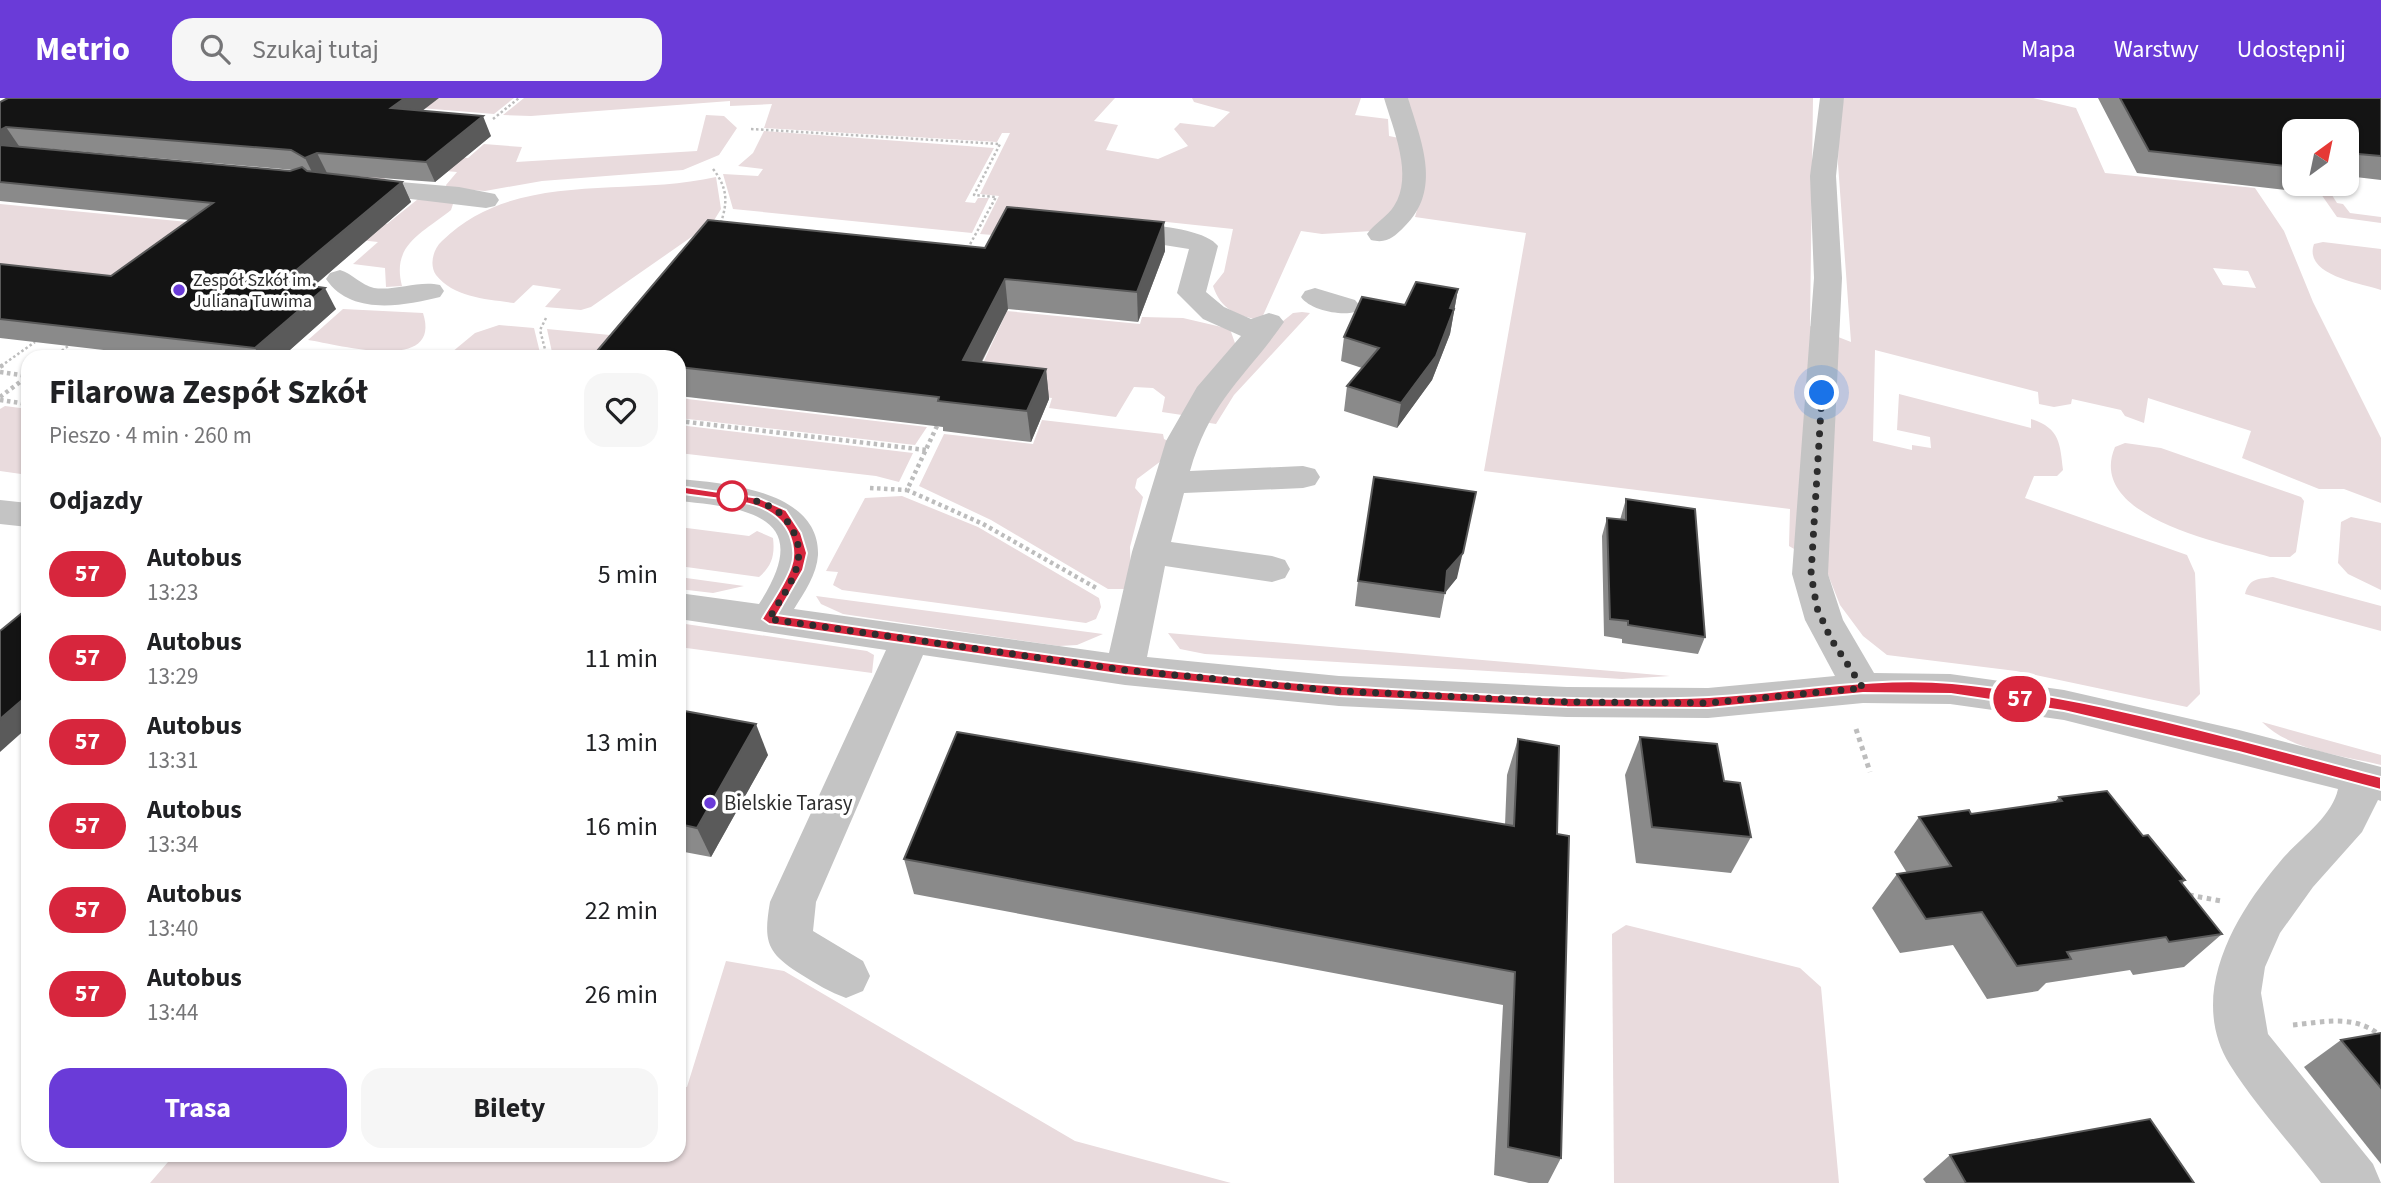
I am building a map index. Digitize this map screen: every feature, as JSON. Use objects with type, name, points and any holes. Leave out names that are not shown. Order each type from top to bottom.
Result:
[{"type":"street","points":[[1381,234],[1404,213],[1413,190],[1413,173],[1396,98]]},
{"type":"street","points":[[1832,98],[1824,176],[1828,278],[1811,574],[1817,608],[1831,639],[1863,688]]},
{"type":"street","points":[[327,184],[459,195],[486,201]]},
{"type":"street","points":[[1125,670],[1135,610],[1182,441],[1194,417],[1231,364],[1264,328],[1213,314],[1191,293],[1204,246],[1191,240],[1136,233]]},
{"type":"street","points":[[340,279],[349,289],[364,295],[400,297],[430,291]]},
{"type":"street","points":[[1315,298],[1345,306]]},
{"type":"street","points":[[1170,483],[1303,477]]},
{"type":"street","points":[[686,491],[759,502],[782,513],[795,533],[801,553],[797,570],[769,619]]},
{"type":"street","points":[[0,512],[21,514]]},
{"type":"street","points":[[1150,552],[1272,569]]},
{"type":"street","points":[[686,607],[1125,670],[1339,691],[1567,702],[1708,703],[1863,688],[1951,689],[2064,705],[2371,781],[2352,816],[2289,882],[2264,916],[2239,967],[2234,1001],[2236,1024],[2259,1063],[2354,1183]]},
{"type":"street","points":[[846,976],[793,944],[789,927],[793,902],[910,640]]},
{"type":"path","points":[[493,119],[519,98]]},
{"type":"path","points":[[751,129],[1000,145],[974,195],[996,197],[968,248]]},
{"type":"path","points":[[713,169],[723,182],[727,205],[719,220],[721,231]]},
{"type":"path","points":[[545,350],[540,330],[546,318]]},
{"type":"path","points":[[23,350],[35,342]]},
{"type":"path","points":[[63,350],[68,346]]},
{"type":"path","points":[[0,366],[21,352]]},
{"type":"path","points":[[0,372],[21,375]]},
{"type":"path","points":[[0,398],[21,382]]},
{"type":"path","points":[[0,398],[21,402]]},
{"type":"path","points":[[686,422],[926,450]]},
{"type":"path","points":[[907,490],[937,426]]},
{"type":"path","points":[[870,488],[907,490],[983,524],[1097,589],[1112,602],[1135,610]]},
{"type":"path","points":[[2181,891],[2192,897],[2240,904],[2264,916]]},
{"type":"path","points":[[2281,1026],[2358,1021],[2373,1027],[2381,1036]]},
{"type":"shaded area","points":[[297,98],[514,98],[494,114]]},
{"type":"shaded area","points":[[524,98],[1115,98],[1094,121],[1118,125],[1106,150],[1158,159],[1188,146],[1174,129],[1180,123],[1214,127],[1230,112],[1194,102],[1192,98],[1361,98],[1355,115],[1388,119],[1389,136],[1399,138],[1406,172],[1405,199],[1372,231],[1322,234],[1301,231],[1261,320],[1225,306],[1213,286],[1224,272],[1233,229],[1129,218],[1116,245],[980,234],[999,196],[980,194],[1010,133],[1002,133],[997,142],[764,128],[772,104],[730,106],[730,101],[531,116],[503,115]]},
{"type":"shaded area","points":[[1408,98],[1813,98],[1810,326],[1851,342],[1838,164],[1839,117],[1844,98],[2033,98],[2076,108],[2105,173],[2255,188],[2284,231],[2313,302],[2381,438],[2381,503],[2344,489],[2319,489],[2242,458],[2251,431],[2148,398],[2144,423],[2125,416],[2121,410],[2072,399],[2071,404],[2054,407],[2039,404],[2038,392],[1875,350],[1873,441],[1912,450],[1912,445],[1931,448],[1930,437],[1897,430],[1899,394],[2031,428],[2031,419],[2048,427],[2057,438],[2063,470],[2057,476],[2034,476],[2025,498],[2187,555],[2195,573],[2200,694],[2187,707],[2016,671],[1887,655],[1863,636],[1840,605],[1825,567],[1789,546],[1790,509],[1484,471],[1526,233],[1415,217],[1419,203]],"holes":[[[2213,268],[2248,271],[2256,288],[2223,285]]]},
{"type":"shaded area","points":[[706,115],[724,116],[737,128],[719,155],[683,170],[542,181],[485,191],[447,188],[446,185],[457,172],[400,167],[382,181],[356,181],[394,151],[468,158],[484,144],[522,147],[516,162],[697,151]]},
{"type":"shaded area","points":[[764,131],[994,148],[965,202],[975,203],[978,198],[989,198],[972,233],[733,209],[723,174],[758,176],[763,169],[738,166],[753,153]]},
{"type":"shaded area","points":[[716,177],[721,209],[713,222],[591,307],[581,310],[545,307],[561,289],[533,285],[514,303],[472,296],[452,289],[443,283],[434,271],[433,257],[442,241],[471,218],[503,204],[572,190],[681,183]]},
{"type":"shaded area","points":[[423,195],[449,199],[453,204],[451,210],[420,233],[405,250],[400,272],[402,286],[386,287],[385,268],[353,264],[378,242],[350,239],[307,216],[387,224]]},
{"type":"shaded area","points":[[2322,196],[2332,196],[2350,213],[2381,217],[2381,223],[2337,217]]},
{"type":"shaded area","points":[[0,204],[219,225],[125,295],[0,282]]},
{"type":"shaded area","points":[[2323,242],[2381,249],[2381,290],[2348,281],[2325,270],[2313,255],[2314,244]]},
{"type":"shaded area","points":[[343,309],[423,313],[425,332],[418,344],[403,350],[362,350],[308,340]]},
{"type":"shaded area","points":[[1007,311],[1140,324],[1142,317],[1183,318],[1230,329],[1236,346],[1182,415],[1162,412],[1165,397],[1153,388],[1134,387],[1116,417],[1049,408],[1052,398],[971,389]]},
{"type":"shaded area","points":[[1293,313],[1310,313],[1234,395],[1216,424],[1203,422],[1278,325]]},
{"type":"shaded area","points":[[499,325],[534,328],[539,350],[454,350],[475,333]]},
{"type":"shaded area","points":[[547,329],[631,337],[621,350],[552,350]]},
{"type":"shaded area","points":[[686,399],[927,427],[915,445],[686,419]]},
{"type":"shaded area","points":[[5,406],[21,408],[21,474],[0,471],[0,409]]},
{"type":"shaded area","points":[[1042,420],[1163,434],[1164,439],[1170,442],[1165,458],[1137,479],[1135,488],[1143,497],[1130,547],[1131,584],[1125,589],[1108,589],[991,520],[919,486],[944,434],[1033,444]]},
{"type":"shaded area","points":[[686,426],[913,453],[899,482],[876,476],[686,454]]},
{"type":"shaded area","points":[[2125,443],[2161,448],[2301,497],[2304,501],[2296,552],[2290,557],[2270,557],[2193,535],[2139,509],[2120,492],[2111,472],[2115,447]]},
{"type":"shaded area","points":[[902,496],[978,527],[1099,598],[1101,607],[1096,619],[1086,623],[842,590],[833,585],[838,572],[826,571],[865,498]]},
{"type":"shaded area","points":[[2351,517],[2381,523],[2381,590],[2348,574],[2338,563],[2341,522]]},
{"type":"shaded area","points":[[686,528],[749,536],[757,531],[773,538],[772,560],[759,577],[686,567]]},
{"type":"shaded area","points":[[2273,577],[2381,606],[2381,631],[2245,594],[2252,582]]},
{"type":"shaded area","points":[[686,578],[744,586],[713,593],[686,590]]},
{"type":"shaded area","points":[[816,596],[1103,634],[1077,645],[1059,646],[843,614],[821,604]]},
{"type":"shaded area","points":[[686,624],[867,651],[874,655],[872,673],[686,648]]},
{"type":"shaded area","points":[[1168,633],[1670,676],[1622,679],[1205,654],[1180,649]]},
{"type":"shaded area","points":[[2262,722],[2381,755],[2381,765],[2302,746],[2287,740]]},
{"type":"shaded area","points":[[1626,925],[1800,968],[1821,987],[1839,1183],[1614,1183],[1612,934]]},
{"type":"shaded area","points":[[726,961],[784,971],[1075,1141],[1231,1183],[150,1183],[168,1162],[686,1162],[687,1087]]},
{"type":"building","points":[[8,98],[405,98],[391,108],[483,116],[426,162],[317,153],[305,158],[291,150],[6,127],[0,130],[0,102]]},
{"type":"building","points":[[2120,98],[2381,98],[2381,156],[2359,154],[2359,119],[2282,119],[2282,166],[2149,151]]},
{"type":"building","points":[[0,145],[290,171],[302,167],[307,171],[402,182],[282,282],[325,288],[255,348],[0,319],[0,264],[111,276],[213,203],[0,182]]},
{"type":"building","points":[[1007,207],[1164,222],[1137,292],[1005,279],[963,360],[1046,369],[1027,411],[938,401],[939,397],[686,368],[686,350],[598,350],[708,220],[985,248]]},
{"type":"building","points":[[1416,282],[1458,289],[1450,308],[1454,309],[1436,356],[1401,403],[1347,386],[1379,348],[1344,337],[1362,297],[1405,305]]},
{"type":"building","points":[[1374,477],[1476,492],[1463,553],[1447,571],[1445,593],[1358,581]]},
{"type":"building","points":[[1626,499],[1695,509],[1705,637],[1628,625],[1628,621],[1610,619],[1607,518],[1626,520]]},
{"type":"building","points":[[21,614],[21,701],[0,719],[0,631]]},
{"type":"building","points":[[686,711],[756,724],[697,828],[686,826]]},
{"type":"building","points":[[957,732],[1514,826],[1518,739],[1559,746],[1557,834],[1569,836],[1561,1158],[1508,1147],[1515,972],[904,859]]},
{"type":"building","points":[[1640,737],[1717,744],[1724,781],[1740,783],[1751,837],[1652,827]]},
{"type":"building","points":[[2107,791],[2143,836],[2148,835],[2185,880],[2180,881],[2222,934],[2169,942],[2166,937],[2067,952],[2071,959],[2017,966],[1982,912],[1926,919],[1897,874],[1951,866],[1919,817],[1969,810],[1971,814],[2062,801],[2059,797]]},
{"type":"building","points":[[2381,1033],[2381,1088],[2341,1040]]},
{"type":"building","points":[[2150,1119],[2194,1183],[1966,1183],[1950,1155]]},
{"type":"bus line","name":"57","points":[[686,491],[759,502],[782,513],[795,533],[801,553],[797,570],[769,619],[1125,670],[1339,691],[1567,702],[1708,703],[1863,688],[1951,689],[2064,705],[2239,746],[2381,784]]},
{"type":"place","name":"Zespół Szkół im. Juliana Tuwima","points":[[179,290]]},
{"type":"place","name":"Bielskie Tarasy","points":[[710,803]]},
{"type":"route","points":[[732,496],[759,502],[782,513],[795,533],[801,553],[797,570],[769,619],[1125,670],[1339,691],[1567,702],[1708,703],[1863,688],[1831,639],[1817,608],[1811,574],[1822,393]]}]
